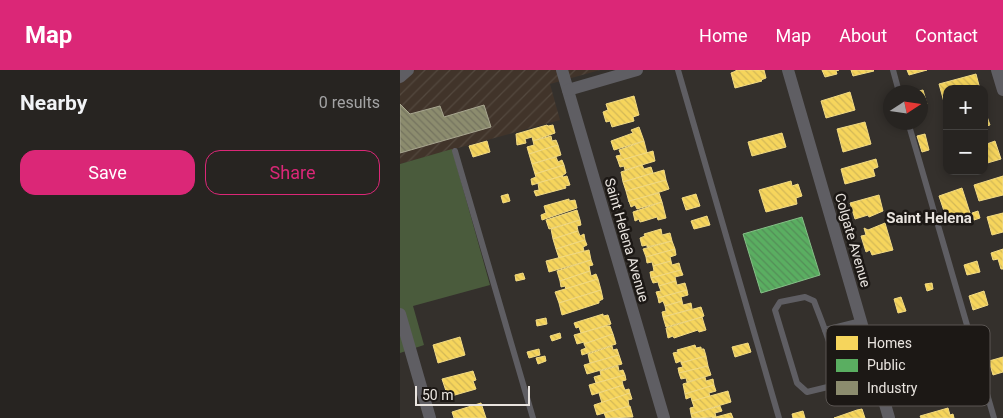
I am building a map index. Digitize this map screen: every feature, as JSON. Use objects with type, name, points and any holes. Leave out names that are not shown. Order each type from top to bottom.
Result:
[{"type":"street","points":[[400,77],[408,70]]},
{"type":"street","name":"Saint Helena Avenue","points":[[562,70],[664,418]]},
{"type":"street","points":[[568,90],[637,70]]},
{"type":"street","name":"Colgate Avenue","points":[[788,70],[862,325]]},
{"type":"street","points":[[997,70],[1003,90]]},
{"type":"street","points":[[400,314],[430,418]]},
{"type":"lane","points":[[678,70],[779,418]]},
{"type":"lane","points":[[893,70],[898,85]]},
{"type":"lane","points":[[910,130],[967,325]]},
{"type":"lane","points":[[455,151],[534,418]]},
{"type":"lane","points":[[826,334],[814,301],[804,297],[780,302],[775,310],[796,383],[807,392],[826,388]]},
{"type":"lane","points":[[845,325],[861,321]]},
{"type":"lane","points":[[990,404],[994,418]]},
{"type":"shaded area","points":[[400,70],[600,70],[550,84],[560,120],[400,164]]},
{"type":"green space","points":[[452,149],[490,285],[413,306],[424,345],[400,353],[400,164]]},
{"type":"building: Homes","points":[[736,70],[764,70],[766,78],[762,81],[735,88],[731,73]]},
{"type":"building: Homes","points":[[822,70],[839,70],[836,71],[837,74],[825,77]]},
{"type":"building: Homes","points":[[851,70],[873,70],[874,71],[853,76]]},
{"type":"building: Homes","points":[[907,70],[927,70],[909,75]]},
{"type":"building: Homes","points":[[976,74],[979,85],[943,85],[943,98],[939,84]]},
{"type":"building: Homes","points":[[850,92],[855,110],[826,118],[821,101]]},
{"type":"building: Homes","points":[[634,96],[639,115],[633,117],[634,121],[612,127],[610,121],[606,122],[603,112],[608,110],[606,104]]},
{"type":"building: Homes","points":[[865,122],[871,144],[843,152],[837,129]]},
{"type":"building: Homes","points":[[553,125],[555,133],[533,141],[532,137],[525,139],[526,143],[517,145],[516,134]]},
{"type":"building: Homes","points":[[639,127],[644,141],[614,150],[611,141],[633,133],[631,130]]},
{"type":"building: Homes","points":[[782,133],[786,147],[752,156],[748,142]]},
{"type":"building: Homes","points":[[925,134],[929,150],[922,152],[917,136]]},
{"type":"building: Homes","points":[[551,136],[552,141],[556,140],[558,145],[529,154],[527,147],[534,145],[533,141]]},
{"type":"building: Homes","points":[[487,141],[490,152],[473,157],[469,146]]},
{"type":"building: Homes","points":[[644,141],[647,153],[618,161],[616,156],[621,155],[619,150]]},
{"type":"building: Homes","points":[[995,141],[1001,159],[988,163],[988,144]]},
{"type":"building: Homes","points":[[558,145],[561,155],[532,164],[529,154]]},
{"type":"building: Homes","points":[[653,151],[655,161],[625,170],[624,166],[620,167],[618,161]]},
{"type":"building: Homes","points":[[556,157],[558,162],[562,160],[564,165],[535,174],[532,164]]},
{"type":"building: Homes","points":[[876,159],[878,167],[873,169],[875,176],[845,184],[841,169]]},
{"type":"building: Homes","points":[[564,165],[566,173],[562,176],[532,185],[531,179],[536,177],[535,174]]},
{"type":"building: Homes","points":[[642,165],[644,169],[651,167],[653,173],[623,182],[621,172]]},
{"type":"building: Homes","points":[[664,170],[666,180],[626,191],[623,182]]},
{"type":"building: Homes","points":[[567,176],[570,185],[565,186],[566,188],[536,196],[534,191],[539,190],[538,183]]},
{"type":"building: Homes","points":[[1003,176],[1003,195],[979,201],[974,185]]},
{"type":"building: Homes","points":[[666,180],[669,189],[629,202],[626,191]]},
{"type":"building: Homes","points":[[791,181],[792,186],[798,184],[802,196],[796,198],[797,204],[766,212],[759,190]]},
{"type":"building: Homes","points":[[962,188],[970,213],[947,220],[939,196]]},
{"type":"building: Homes","points":[[659,193],[662,202],[637,209],[635,205],[631,207],[629,201]]},
{"type":"building: Homes","points":[[508,194],[510,201],[503,203],[501,196]]},
{"type":"building: Homes","points":[[696,194],[700,206],[686,210],[682,198]]},
{"type":"building: Homes","points":[[879,195],[883,211],[869,217],[868,215],[855,219],[850,203]]},
{"type":"building: Homes","points":[[569,199],[569,201],[575,200],[577,208],[542,220],[541,215],[546,213],[544,206]]},
{"type":"building: Homes","points":[[662,202],[666,218],[658,220],[657,217],[640,222],[639,219],[635,221],[633,212]]},
{"type":"building: Homes","points":[[577,210],[580,220],[549,229],[546,220]]},
{"type":"building: Homes","points":[[978,211],[980,218],[974,220],[972,213]]},
{"type":"building: Homes","points":[[1003,213],[1003,232],[992,235],[987,217]]},
{"type":"building: Homes","points":[[707,216],[710,225],[694,229],[691,221]]},
{"type":"building: Homes","points":[[580,220],[581,225],[577,226],[578,231],[553,239],[551,229]]},
{"type":"building: Homes","points":[[885,223],[893,250],[872,255],[870,250],[866,252],[861,236],[866,235],[864,228],[868,230]]},
{"type":"building: Homes","points":[[661,229],[662,235],[670,233],[672,241],[647,247],[647,245],[642,246],[640,238],[645,236],[644,234]]},
{"type":"building: Homes","points":[[578,231],[580,236],[584,234],[585,240],[556,249],[553,239]]},
{"type":"building: Homes","points":[[585,240],[587,245],[583,247],[584,251],[559,258],[556,249]]},
{"type":"building: Homes","points":[[672,241],[675,249],[646,257],[643,249]]},
{"type":"building: Homes","points":[[675,249],[676,255],[670,257],[671,261],[653,266],[652,262],[647,263],[646,257]]},
{"type":"building: Homes","points":[[1003,249],[1003,269],[1001,269],[998,259],[993,260],[991,253]]},
{"type":"building: Homes","points":[[589,250],[591,260],[549,272],[546,261]]},
{"type":"building: Homes","points":[[591,260],[593,265],[589,266],[590,271],[560,281],[557,271]]},
{"type":"building: Homes","points":[[671,261],[672,265],[679,263],[681,270],[651,278],[650,272],[654,271],[653,266]]},
{"type":"building: Homes","points":[[977,261],[980,272],[967,275],[964,265]]},
{"type":"building: Homes","points":[[681,270],[683,275],[675,277],[676,281],[659,286],[658,282],[653,283],[651,278]]},
{"type":"building: Homes","points":[[590,271],[591,276],[596,274],[598,279],[566,289],[565,286],[561,287],[560,281]]},
{"type":"building: Homes","points":[[523,273],[525,279],[516,281],[515,275]]},
{"type":"building: Homes","points":[[598,279],[601,290],[559,303],[555,292]]},
{"type":"building: Homes","points":[[676,281],[677,285],[685,283],[687,290],[658,298],[656,292],[661,291],[659,286]]},
{"type":"building: Homes","points":[[932,283],[933,289],[927,291],[925,284]]},
{"type":"building: Homes","points":[[601,290],[603,299],[599,303],[562,315],[559,303]]},
{"type":"building: Homes","points":[[687,290],[688,295],[681,297],[682,301],[665,306],[663,301],[659,303],[658,298]]},
{"type":"building: Homes","points":[[984,291],[988,305],[973,310],[969,296]]},
{"type":"building: Homes","points":[[901,297],[906,311],[898,313],[894,299]]},
{"type":"building: Homes","points":[[682,301],[683,305],[691,303],[692,309],[663,317],[662,312],[666,311],[665,306]]},
{"type":"building: Homes","points":[[701,307],[704,316],[666,327],[663,317]]},
{"type":"building: Homes","points":[[603,314],[603,316],[608,315],[611,324],[581,333],[579,327],[576,328],[574,323]]},
{"type":"building: Homes","points":[[702,317],[706,330],[699,332],[698,330],[674,338],[673,336],[668,338],[666,328]]},
{"type":"building: Homes","points":[[546,318],[547,324],[537,326],[536,320]]},
{"type":"building: Homes","points":[[610,326],[613,334],[584,344],[584,342],[577,344],[574,335]]},
{"type":"building: Homes","points":[[560,333],[561,338],[552,341],[550,336]]},
{"type":"building: Homes","points":[[613,334],[616,344],[582,355],[581,350],[586,348],[584,344]]},
{"type":"building: Homes","points":[[460,337],[465,355],[438,363],[433,345]]},
{"type":"building: Homes","points":[[748,343],[751,352],[735,357],[732,347]]},
{"type":"building: Homes","points":[[695,345],[696,348],[701,347],[701,349],[704,349],[706,356],[676,363],[673,353]]},
{"type":"building: Homes","points":[[612,346],[613,350],[617,349],[619,355],[590,363],[588,354]]},
{"type":"building: Homes","points":[[539,349],[540,355],[529,358],[527,352]]},
{"type":"building: Homes","points":[[619,355],[622,364],[587,374],[584,365]]},
{"type":"building: Homes","points":[[545,356],[546,361],[538,364],[536,358]]},
{"type":"building: Homes","points":[[706,356],[708,366],[679,373],[678,368],[683,367],[681,363]]},
{"type":"building: Homes","points":[[1003,357],[1003,372],[993,375],[990,361]]},
{"type":"building: Homes","points":[[618,366],[619,371],[623,370],[625,375],[596,383],[594,377],[601,375],[600,371]]},
{"type":"building: Homes","points":[[708,366],[711,375],[687,382],[686,378],[681,379],[679,373]]},
{"type":"building: Homes","points":[[473,371],[476,380],[473,381],[476,389],[448,397],[442,379]]},
{"type":"building: Homes","points":[[625,375],[626,380],[622,381],[623,385],[592,395],[589,385]]},
{"type":"building: Homes","points":[[705,377],[706,381],[713,379],[714,385],[685,394],[683,384]]},
{"type":"building: Homes","points":[[623,385],[625,390],[629,389],[630,393],[602,403],[599,393]]},
{"type":"building: Homes","points":[[714,385],[716,391],[709,393],[710,397],[692,401],[691,397],[686,399],[685,394]]},
{"type":"building: Homes","points":[[728,391],[731,402],[691,414],[690,408],[694,407],[692,401]]},
{"type":"building: Homes","points":[[630,393],[632,399],[628,400],[629,406],[597,415],[594,405]]},
{"type":"building: Homes","points":[[481,403],[486,418],[454,418],[452,412]]},
{"type":"building: Homes","points":[[630,406],[633,417],[606,418],[604,413]]},
{"type":"building: Homes","points":[[720,406],[722,411],[715,413],[716,417],[692,418],[691,414]]},
{"type":"building: Homes","points":[[948,408],[950,415],[953,414],[954,418],[921,418],[920,416]]},
{"type":"building: Homes","points":[[862,409],[865,418],[834,418],[857,410]]},
{"type":"building: Homes","points":[[803,411],[805,418],[793,418],[792,414]]},
{"type":"building: Homes","points":[[731,413],[733,418],[712,418],[716,417]]},
{"type":"building: Public","points":[[802,217],[820,275],[761,293],[743,234]]},
{"type":"building: Industry","points":[[400,104],[410,114],[440,106],[444,117],[484,105],[491,127],[400,153]]},
{"type":"district","name":"Saint Helena","points":[[929,218]]}]
